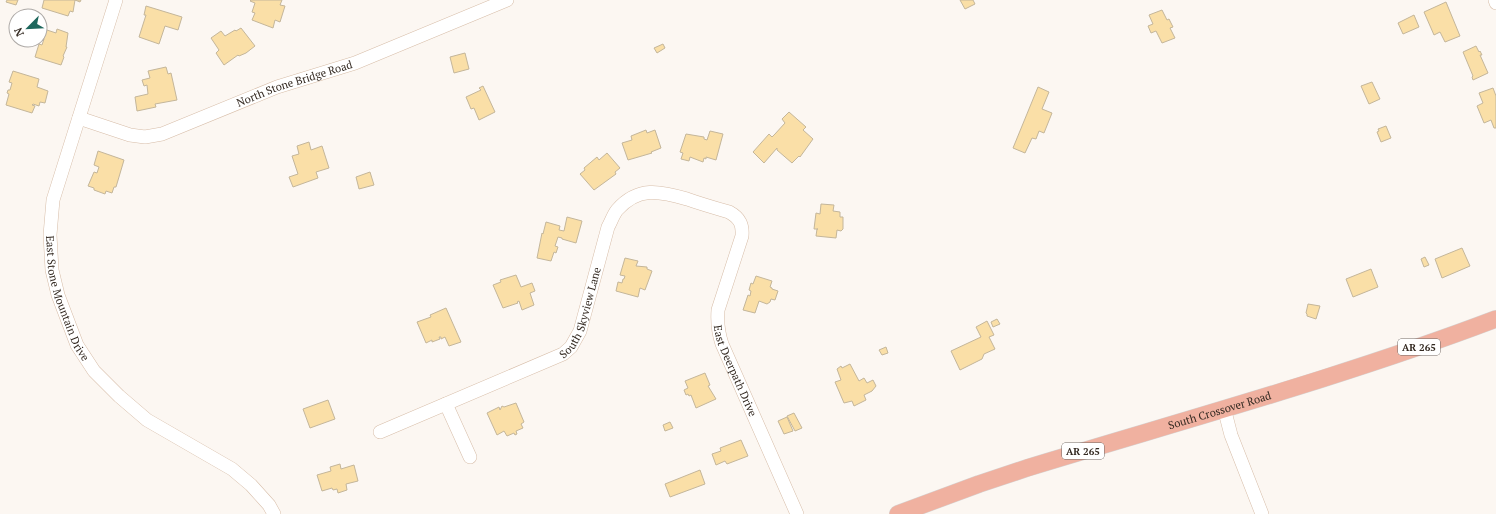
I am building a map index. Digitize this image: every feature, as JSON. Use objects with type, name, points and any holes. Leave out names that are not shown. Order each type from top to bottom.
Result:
[{"type":"main road","name":"South Crossover Road","points":[[898,514],[1027,468],[1340,373],[1445,338],[1496,319]]},
{"type":"street","name":"East Stone Mountain Drive","points":[[116,0],[53,200],[50,235],[52,270],[58,295],[77,345],[94,371],[119,396],[147,420],[232,469],[251,484],[269,505],[274,514]]},
{"type":"street","name":"North Stone Bridge Road","points":[[79,118],[130,135],[145,137],[162,134],[277,87],[354,63],[507,0]]},
{"type":"street","name":"South Skyview Lane","points":[[380,432],[553,359],[563,354],[571,347],[580,331],[608,227],[616,211],[628,199],[642,193],[656,192],[668,194],[729,212],[736,216],[740,222]]},
{"type":"street","name":"East Deerpath Drive","points":[[740,222],[743,228],[742,236],[718,310],[718,334],[797,514]]},
{"type":"street","points":[[446,404],[470,457]]},
{"type":"street","points":[[1224,408],[1231,435],[1262,514]]},
{"type":"building","points":[[7,0],[18,0],[16,5],[6,2]]},
{"type":"building","points":[[44,0],[75,0],[73,12],[70,11],[68,16],[48,10],[48,8],[42,8]]},
{"type":"building","points":[[282,0],[280,5],[285,6],[280,22],[275,20],[273,28],[252,20],[255,13],[252,12],[255,3],[250,1]]},
{"type":"building","points":[[960,0],[973,0],[975,4],[965,9]]},
{"type":"building","points":[[1446,2],[1460,36],[1445,42],[1440,32],[1434,35],[1424,12]]},
{"type":"building","points":[[146,6],[182,17],[178,30],[165,26],[159,44],[139,37],[146,15],[144,15]]},
{"type":"building","points":[[1162,10],[1167,20],[1169,19],[1173,27],[1170,28],[1175,38],[1162,43],[1156,31],[1151,33],[1148,26],[1153,24],[1149,15]]},
{"type":"building","points":[[1414,15],[1419,27],[1403,34],[1398,23]]},
{"type":"building","points":[[241,28],[255,46],[246,53],[239,56],[238,55],[224,65],[216,53],[219,50],[211,38],[221,31],[225,36]]},
{"type":"building","points":[[57,29],[68,33],[67,47],[61,65],[35,57],[38,48],[48,48],[48,30],[56,33]]},
{"type":"building","points":[[663,44],[665,48],[657,53],[654,48]]},
{"type":"building","points":[[1476,46],[1482,55],[1480,55],[1488,73],[1473,80],[1473,76],[1463,52]]},
{"type":"building","points":[[465,53],[469,69],[454,73],[450,57]]},
{"type":"building","points":[[166,67],[168,74],[171,73],[177,100],[155,104],[156,107],[137,111],[135,97],[148,94],[147,85],[144,86],[142,80],[150,78],[148,71]]},
{"type":"building","points":[[13,71],[39,79],[37,87],[48,91],[45,103],[40,102],[39,106],[32,105],[35,106],[32,113],[6,105],[9,94],[7,93],[8,90],[10,90],[12,83],[9,82]]},
{"type":"building","points":[[1372,82],[1380,99],[1369,104],[1361,86]]},
{"type":"building","points":[[483,86],[495,112],[479,120],[474,108],[471,109],[466,97],[481,90],[479,88]]},
{"type":"building","points":[[1038,87],[1049,92],[1042,109],[1052,113],[1044,133],[1039,131],[1036,139],[1032,138],[1025,153],[1013,148]]},
{"type":"building","points":[[1493,88],[1496,96],[1496,128],[1494,128],[1491,120],[1484,123],[1477,106],[1483,103],[1479,93]]},
{"type":"building","points":[[789,112],[806,127],[803,130],[813,139],[800,157],[799,156],[792,163],[777,150],[777,148],[764,163],[753,152],[769,134],[772,137],[785,123],[782,119]]},
{"type":"building","points":[[1386,126],[1391,138],[1381,142],[1377,132],[1379,131],[1378,129]]},
{"type":"building","points":[[646,130],[647,133],[655,130],[661,148],[651,152],[652,153],[628,160],[622,143],[632,140],[631,136]]},
{"type":"building","points":[[710,131],[723,134],[716,160],[706,157],[706,159],[704,158],[703,162],[690,157],[689,161],[681,159],[683,153],[680,152],[686,134],[704,137],[704,139],[707,140]]},
{"type":"building","points":[[309,142],[311,150],[322,146],[329,168],[316,172],[318,178],[293,187],[289,177],[298,174],[292,156],[299,154],[297,146]]},
{"type":"building","points":[[98,151],[124,160],[116,187],[114,187],[112,193],[106,191],[105,194],[88,186],[94,172],[97,173],[99,167],[94,165]]},
{"type":"building","points":[[607,153],[620,168],[615,172],[616,174],[594,190],[580,174],[585,170],[584,168],[597,157],[599,160]]},
{"type":"building","points":[[370,172],[374,185],[359,189],[356,177]]},
{"type":"building","points":[[821,204],[834,205],[833,211],[840,212],[840,217],[843,217],[843,229],[841,231],[837,230],[836,238],[816,236],[817,229],[814,229],[816,213],[820,214]]},
{"type":"building","points":[[567,217],[582,221],[576,243],[558,237],[555,246],[558,247],[556,253],[554,252],[551,261],[537,258],[542,233],[543,234],[546,222],[560,226],[559,230],[564,231]]},
{"type":"building","points":[[1462,248],[1470,266],[1442,278],[1435,259]]},
{"type":"building","points":[[1425,257],[1429,265],[1424,267],[1421,259]]},
{"type":"building","points":[[625,258],[638,261],[636,266],[647,267],[647,269],[652,271],[645,290],[640,288],[638,297],[616,291],[618,282],[622,283],[625,276],[620,275]]},
{"type":"building","points":[[1371,269],[1378,287],[1353,297],[1346,279]]},
{"type":"building","points":[[516,275],[521,287],[532,283],[535,291],[530,293],[534,305],[522,310],[519,301],[517,302],[518,303],[503,308],[493,285],[501,282],[500,280]]},
{"type":"building","points":[[756,276],[772,281],[770,287],[778,291],[775,300],[771,299],[767,304],[759,301],[755,313],[743,310],[748,295],[750,296],[751,291],[749,290],[751,283],[753,284]]},
{"type":"building","points":[[1308,304],[1320,306],[1316,319],[1307,316],[1306,313]]},
{"type":"building","points":[[446,308],[461,342],[449,346],[445,337],[441,339],[441,337],[439,337],[440,339],[432,342],[432,340],[426,343],[417,322],[431,317],[430,315]]},
{"type":"building","points":[[997,319],[1000,324],[993,327],[991,322]]},
{"type":"building","points":[[987,321],[994,335],[989,337],[995,349],[984,354],[982,359],[960,370],[951,351],[981,337],[976,327]]},
{"type":"building","points":[[886,347],[888,353],[882,355],[879,350]]},
{"type":"building","points":[[850,364],[859,381],[864,378],[867,383],[873,380],[876,386],[872,391],[864,395],[866,400],[854,406],[852,401],[844,403],[835,382],[841,380],[837,369],[841,366],[842,368]]},
{"type":"building","points":[[705,373],[710,385],[708,386],[716,399],[696,408],[691,395],[686,395],[684,390],[688,388],[685,381]]},
{"type":"building","points":[[328,400],[335,419],[310,428],[303,409]]},
{"type":"building","points":[[516,403],[524,422],[521,424],[523,428],[516,431],[517,434],[515,435],[514,433],[507,436],[504,431],[497,435],[487,413],[499,407],[500,410],[502,406],[504,407]]},
{"type":"building","points":[[794,413],[802,428],[795,431],[787,416]]},
{"type":"building","points":[[787,417],[793,431],[784,434],[778,421]]},
{"type":"building","points":[[670,422],[673,428],[665,431],[663,425]]},
{"type":"building","points":[[741,440],[748,456],[727,464],[725,461],[716,465],[712,454],[721,451],[720,448]]},
{"type":"building","points":[[340,464],[341,469],[354,465],[358,481],[346,484],[347,490],[338,493],[337,489],[333,490],[332,488],[322,491],[317,475],[331,471],[330,467]]},
{"type":"building","points":[[700,470],[705,484],[670,497],[665,484]]}]
